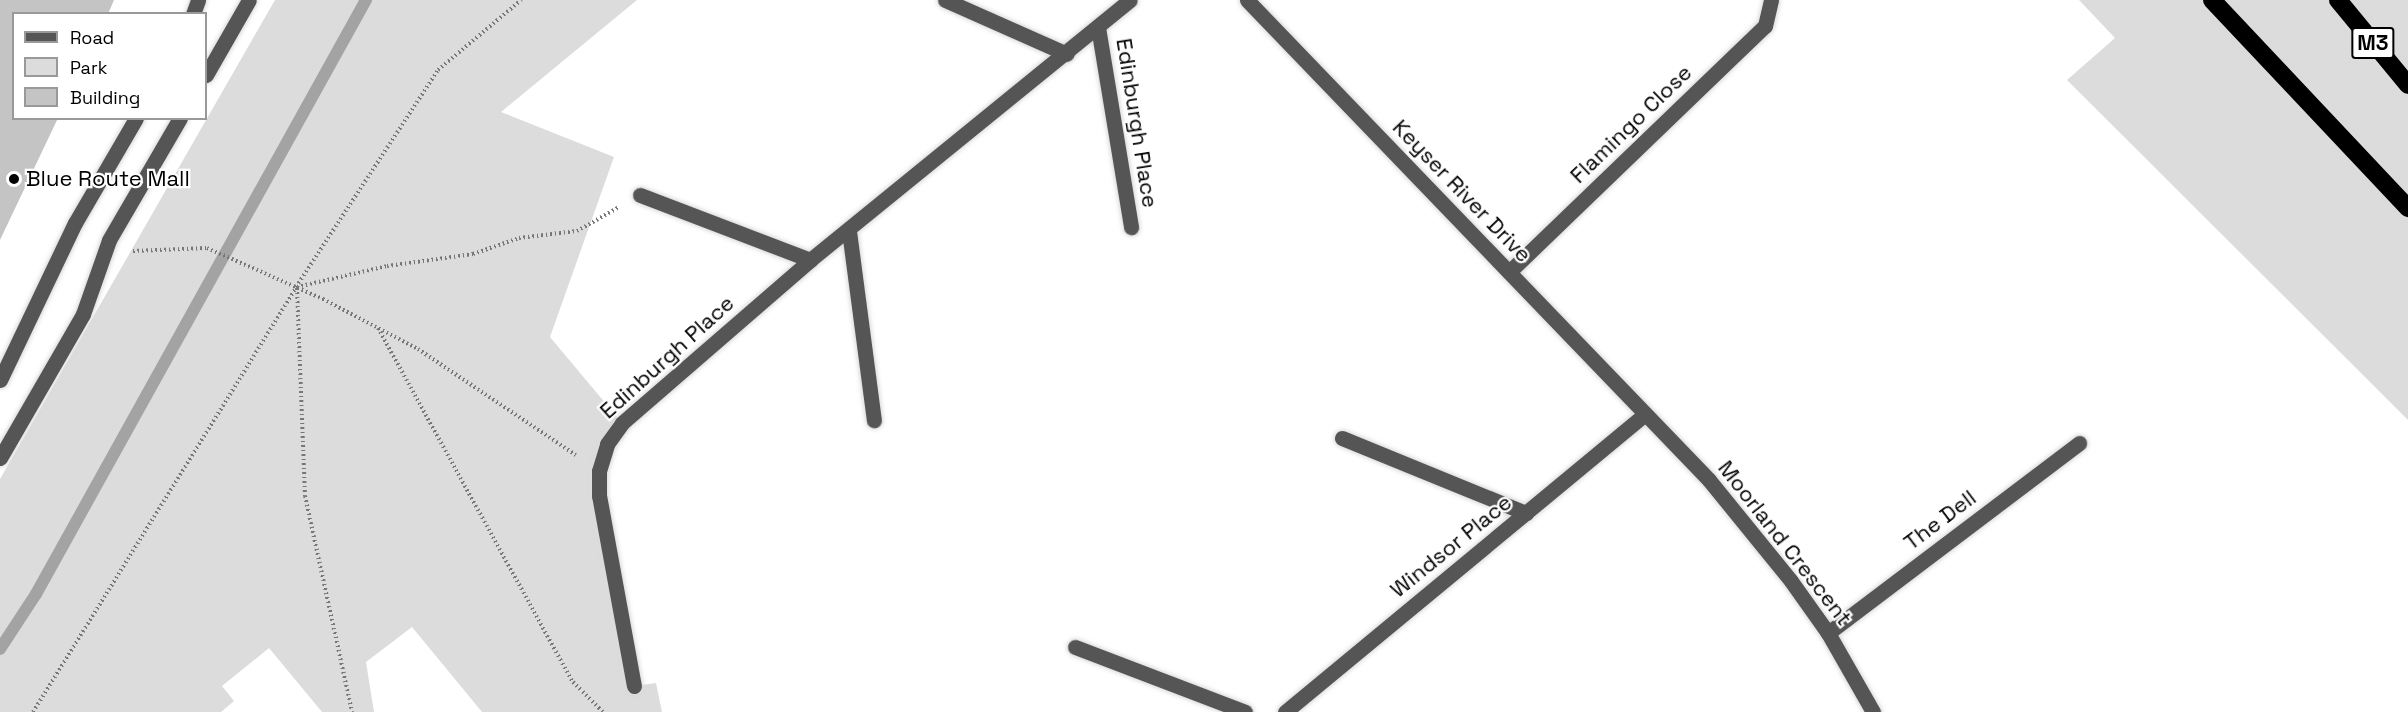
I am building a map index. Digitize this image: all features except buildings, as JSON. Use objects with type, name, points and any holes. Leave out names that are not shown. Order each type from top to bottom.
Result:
[{"type":"highway","points":[[2212,0],[2408,208]]},
{"type":"highway","name":"M3","points":[[2338,0],[2408,85]]},
{"type":"street","points":[[207,73],[249,0]]},
{"type":"street","points":[[945,0],[1067,54]]},
{"type":"street","name":"Edinburgh Place","points":[[634,686],[599,496],[599,471],[607,444],[622,423],[810,260],[1067,54],[1130,0]]},
{"type":"street","name":"Keyser River Drive","points":[[1247,0],[1645,414]]},
{"type":"street","name":"Flamingo Close","points":[[1509,272],[1765,26],[1771,0]]},
{"type":"street","name":"Edinburgh Place","points":[[1098,27],[1131,227]]},
{"type":"street","points":[[0,380],[75,223],[135,120]]},
{"type":"street","points":[[0,459],[83,314],[109,240],[179,120]]},
{"type":"street","points":[[640,195],[810,260]]},
{"type":"street","points":[[849,231],[874,420]]},
{"type":"street","name":"Windsor Place","points":[[1285,712],[1645,414]]},
{"type":"street","name":"Moorland Crescent","points":[[1645,414],[1731,507],[1828,633],[1873,712]]},
{"type":"street","points":[[1342,438],[1526,513]]},
{"type":"street","name":"The Dell","points":[[1828,633],[2079,443]]},
{"type":"street","points":[[1075,647],[1245,712]]},
{"type":"path","points":[[33,712],[296,287],[438,70],[521,0]]},
{"type":"path","points":[[296,287],[387,267],[473,254],[519,238],[577,231],[640,195]]},
{"type":"path","points":[[207,248],[296,287],[418,349],[599,471]]},
{"type":"path","points":[[296,287],[305,496],[352,712]]},
{"type":"path","points":[[378,328],[573,682],[603,712]]},
{"type":"green space","points":[[275,0],[637,0],[501,112],[614,157],[550,337],[622,423],[599,471],[635,686],[656,683],[662,712],[482,712],[412,627],[366,662],[374,712],[322,712],[269,648],[222,686],[234,701],[221,712],[0,712],[0,479]]},
{"type":"green space","points":[[2079,0],[2408,0],[2408,420],[2067,80],[2115,38]]},
{"type":"waterway","points":[[0,649],[36,594],[366,0]]},
{"type":"place","name":"Blue Route Mall","points":[[14,179]]}]
